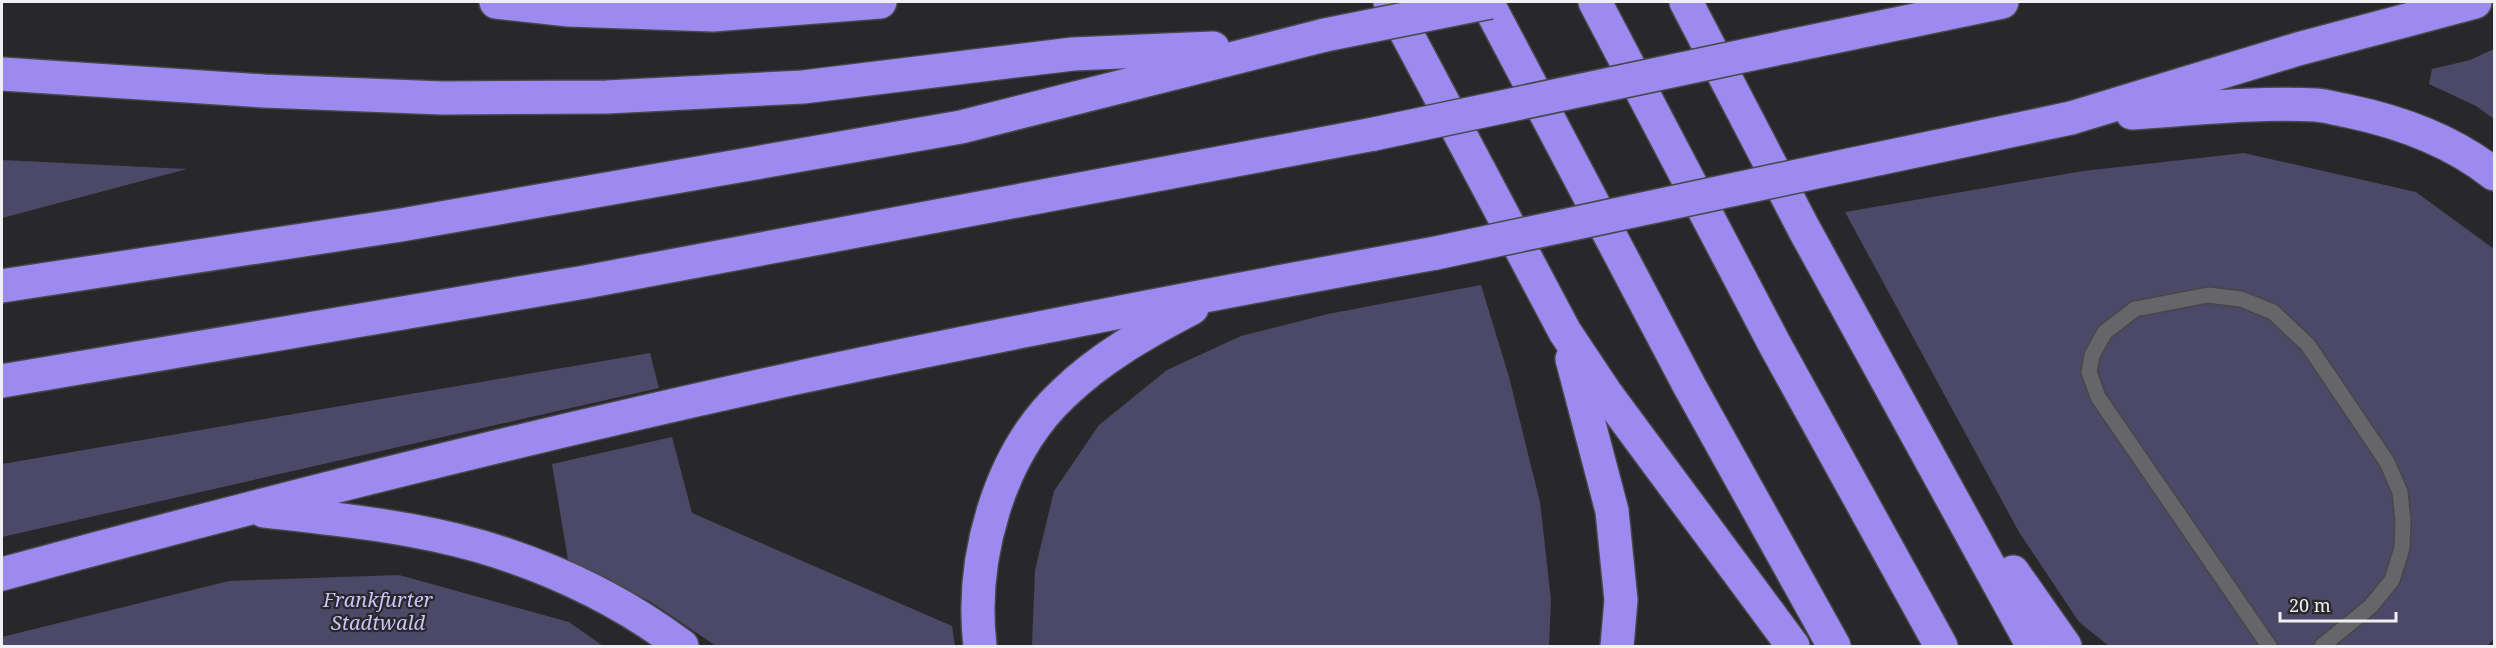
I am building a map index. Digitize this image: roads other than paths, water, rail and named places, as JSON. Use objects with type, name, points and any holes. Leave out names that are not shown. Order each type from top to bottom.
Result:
[{"type":"highway","points":[[496,2],[569,10],[713,15],[877,2]]},
{"type":"highway","points":[[1390,2],[1565,332],[1605,392],[1793,646]]},
{"type":"highway","points":[[2,286],[401,225],[961,127],[1325,35],[1488,2],[1690,387],[1834,646]]},
{"type":"highway","points":[[1595,2],[1775,345],[1941,646]]},
{"type":"highway","points":[[1686,2],[1804,229],[2033,646]]},
{"type":"highway","points":[[2,381],[597,280],[1374,134],[2002,2]]},
{"type":"highway","points":[[2,574],[244,508],[792,379],[1228,291],[1436,253],[2071,118],[2298,49],[2475,2]]},
{"type":"highway","points":[[2,74],[275,92],[442,98],[607,97],[803,87],[1073,54],[1197,50],[1325,35]]},
{"type":"highway","points":[[2071,118],[2238,105],[2318,105],[2398,123],[2438,139],[2476,159],[2494,174]]},
{"type":"highway","points":[[980,646],[977,593],[992,514],[1010,470],[1032,430],[1062,395],[1099,364],[1159,325],[1228,291]]},
{"type":"highway","points":[[1565,332],[1604,476],[1611,511],[1621,600],[1617,646]]},
{"type":"highway","points":[[1920,441],[2065,646]]},
{"type":"highway","points":[[244,508],[378,525],[478,546],[533,564],[630,610],[682,646]]},
{"type":"lane","points":[[2269,646],[2098,397],[2089,372],[2092,355],[2104,332],[2135,309],[2208,295],[2241,298],[2273,312],[2308,345],[2387,462],[2400,492],[2403,522],[2402,548],[2392,580],[2371,606],[2322,646]]},
{"type":"park label","name":"Frankfurter Stadtwald","points":[[378,612]]}]
